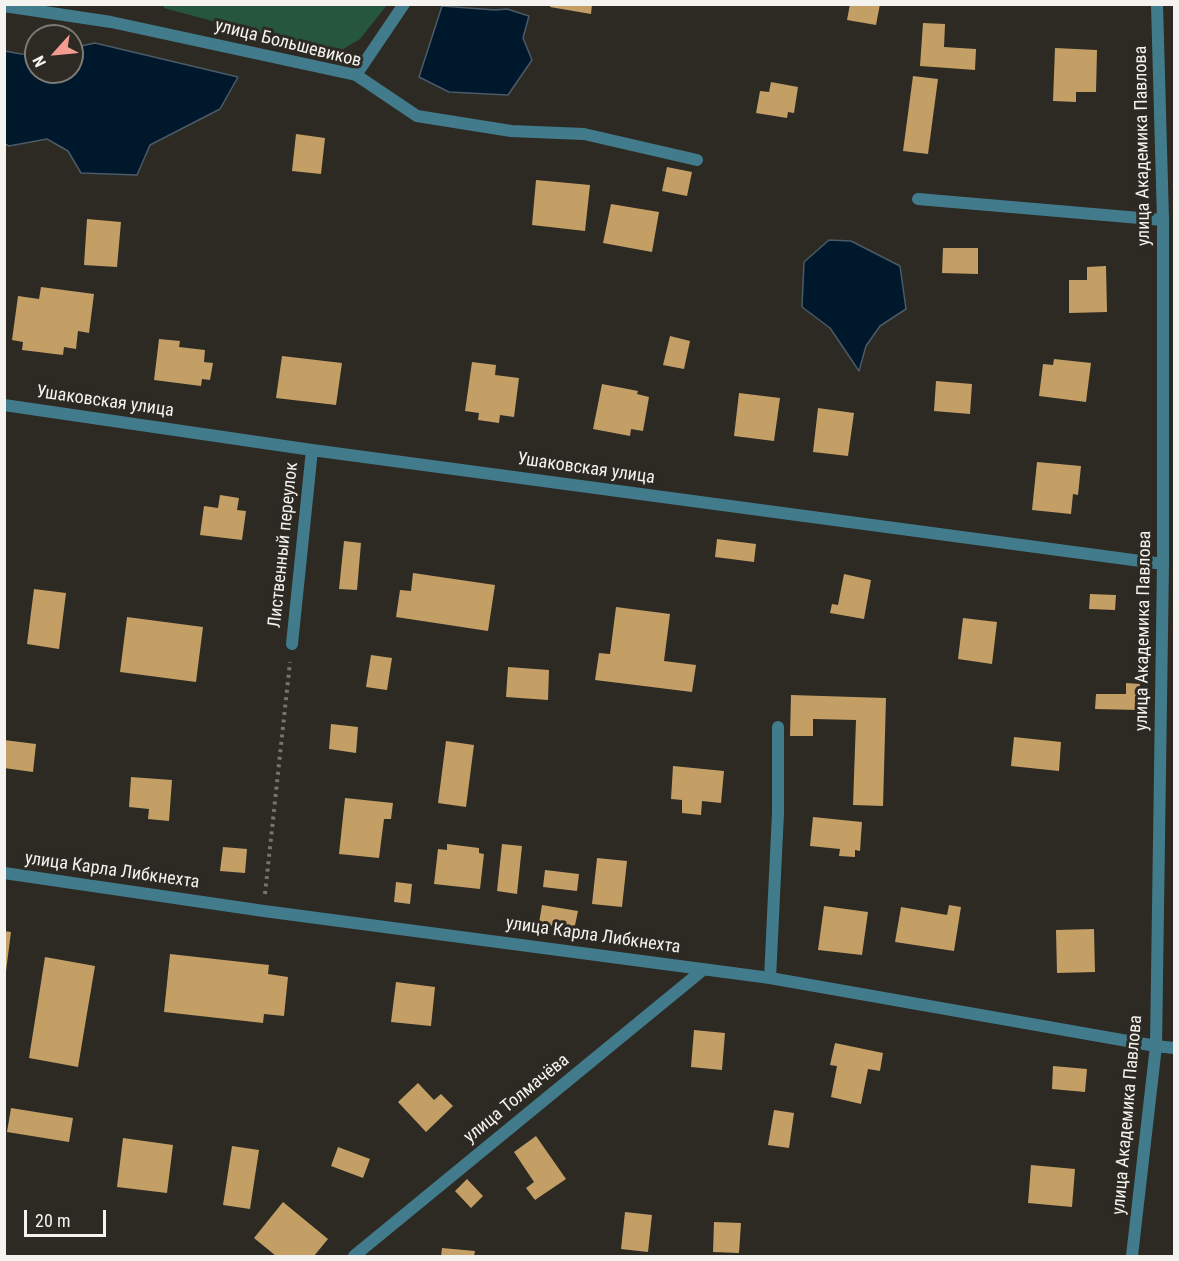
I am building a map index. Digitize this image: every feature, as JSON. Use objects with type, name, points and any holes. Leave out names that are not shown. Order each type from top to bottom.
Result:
[{"type":"street","points":[[356,75],[404,4]]},
{"type":"street","name":"улица Академика Павлова","points":[[1132,1257],[1156,1046],[1163,564],[1163,220],[1157,4]]},
{"type":"street","name":"улица Большевиков","points":[[4,6],[111,22],[356,75],[417,116],[511,131],[584,134],[697,160]]},
{"type":"street","points":[[918,199],[1163,220]]},
{"type":"street","name":"Ушаковская улица","points":[[4,405],[312,450],[1163,564]]},
{"type":"street","name":"Лиственный переулок","points":[[292,644],[312,450]]},
{"type":"street","points":[[771,978],[778,813],[778,727]]},
{"type":"street","points":[[1161,763],[1174,764]]},
{"type":"street","name":"улица Карла Либкнехта","points":[[4,873],[264,911],[771,978],[1174,1048]]},
{"type":"street","name":"улица Толмачёва","points":[[354,1257],[704,969]]},
{"type":"path","points":[[264,911],[292,644]]},
{"type":"green space","points":[[164,4],[387,5],[360,39],[335,54],[164,8]]},
{"type":"water","points":[[442,6],[507,9],[529,16],[523,38],[532,60],[508,95],[449,92],[419,77]]},
{"type":"water","points":[[95,43],[238,77],[220,109],[150,145],[137,175],[81,173],[68,151],[47,139],[9,146],[5,144],[5,51],[24,54],[24,84],[84,84],[84,45]]},
{"type":"water","points":[[829,240],[851,241],[900,266],[906,309],[880,326],[866,346],[859,371],[830,328],[802,307],[804,262]]},
{"type":"building","points":[[850,4],[880,4],[876,25],[847,20]]},
{"type":"building","points":[[551,5],[592,5],[591,14],[550,7]]},
{"type":"building","points":[[923,23],[945,24],[944,47],[976,49],[975,70],[920,66]]},
{"type":"building","points":[[1055,48],[1097,50],[1096,92],[1076,92],[1076,102],[1053,101]]},
{"type":"building","points":[[913,76],[938,79],[928,154],[903,151]]},
{"type":"building","points":[[771,82],[798,87],[794,113],[788,112],[787,118],[756,113],[760,91],[769,92]]},
{"type":"building","points":[[296,134],[325,138],[321,174],[292,171]]},
{"type":"building","points":[[667,167],[692,172],[687,196],[662,191]]},
{"type":"building","points":[[536,180],[590,185],[585,231],[532,225]]},
{"type":"building","points":[[611,204],[659,212],[652,252],[603,243]]},
{"type":"building","points":[[87,219],[121,222],[117,267],[84,265]]},
{"type":"building","points":[[943,248],[978,248],[978,274],[942,273]]},
{"type":"building","points":[[1106,266],[1107,312],[1069,313],[1069,280],[1087,280],[1087,267]]},
{"type":"building","points":[[41,287],[94,294],[89,333],[78,331],[76,349],[64,347],[63,355],[22,350],[23,342],[12,340],[18,296],[39,299]]},
{"type":"building","points":[[670,336],[690,341],[684,369],[663,365]]},
{"type":"building","points":[[159,339],[180,341],[179,347],[205,350],[204,362],[213,363],[210,380],[202,379],[201,386],[154,380]]},
{"type":"building","points":[[282,356],[342,363],[336,405],[276,398]]},
{"type":"building","points":[[1054,359],[1091,363],[1086,402],[1039,396],[1043,364],[1053,365]]},
{"type":"building","points":[[472,362],[496,365],[495,375],[519,378],[514,417],[500,415],[499,423],[478,420],[479,413],[465,411]]},
{"type":"building","points":[[936,381],[972,384],[970,414],[934,411]]},
{"type":"building","points":[[602,384],[638,391],[637,394],[649,397],[643,431],[631,429],[630,436],[593,429]]},
{"type":"building","points":[[739,393],[780,398],[774,441],[734,436]]},
{"type":"building","points":[[818,408],[854,413],[848,456],[813,452]]},
{"type":"building","points":[[1037,462],[1081,466],[1078,495],[1073,494],[1071,514],[1032,510]]},
{"type":"building","points":[[220,495],[239,498],[237,510],[246,511],[242,540],[200,535],[204,506],[218,508]]},
{"type":"building","points":[[717,539],[756,544],[754,562],[715,557]]},
{"type":"building","points":[[344,541],[361,543],[357,590],[339,589]]},
{"type":"building","points":[[413,573],[495,585],[488,631],[396,617],[400,590],[411,591]]},
{"type":"building","points":[[844,574],[871,580],[864,619],[830,613],[832,604],[838,605]]},
{"type":"building","points":[[34,589],[66,593],[59,649],[27,644]]},
{"type":"building","points":[[1090,594],[1116,595],[1115,610],[1089,609]]},
{"type":"building","points":[[616,607],[670,614],[664,661],[696,665],[692,692],[595,680],[599,653],[610,654]]},
{"type":"building","points":[[127,617],[203,627],[196,682],[120,672]]},
{"type":"building","points":[[963,618],[997,622],[992,664],[958,659]]},
{"type":"building","points":[[371,655],[392,658],[387,690],[366,687]]},
{"type":"building","points":[[508,667],[549,670],[548,700],[506,697]]},
{"type":"building","points":[[1126,683],[1140,684],[1139,710],[1095,709],[1096,694],[1126,694]]},
{"type":"building","points":[[791,695],[886,698],[883,806],[853,805],[856,720],[813,719],[813,736],[790,736]]},
{"type":"building","points":[[331,724],[358,727],[356,753],[329,749]]},
{"type":"building","points":[[1014,737],[1061,742],[1059,771],[1011,766]]},
{"type":"building","points":[[4,740],[36,744],[33,772],[4,768]]},
{"type":"building","points":[[446,741],[474,745],[466,807],[438,803]]},
{"type":"building","points":[[673,766],[724,771],[721,803],[702,801],[701,815],[682,813],[682,800],[671,799]]},
{"type":"building","points":[[131,777],[172,780],[169,821],[148,819],[149,809],[129,807]]},
{"type":"building","points":[[345,798],[393,803],[391,819],[384,819],[379,858],[339,854]]},
{"type":"building","points":[[813,817],[862,822],[860,851],[855,850],[855,857],[839,856],[840,849],[810,846]]},
{"type":"building","points":[[447,844],[479,848],[479,853],[484,854],[480,889],[434,884],[438,849],[447,850]]},
{"type":"building","points":[[502,844],[522,846],[517,894],[497,891]]},
{"type":"building","points":[[223,847],[247,849],[245,873],[220,871]]},
{"type":"building","points":[[597,858],[627,861],[622,907],[592,904]]},
{"type":"building","points":[[545,870],[579,874],[577,891],[543,887]]},
{"type":"building","points":[[396,882],[412,884],[410,904],[394,902]]},
{"type":"building","points":[[542,905],[578,911],[574,930],[539,923]]},
{"type":"building","points":[[949,905],[961,907],[954,951],[895,942],[901,907],[947,915]]},
{"type":"building","points":[[824,906],[868,912],[862,955],[818,950]]},
{"type":"building","points":[[1094,929],[1095,972],[1057,973],[1056,930]]},
{"type":"building","points":[[4,931],[11,932],[6,971],[4,970]]},
{"type":"building","points":[[170,954],[269,965],[268,974],[288,977],[284,1016],[264,1014],[263,1023],[164,1012]]},
{"type":"building","points":[[45,957],[95,966],[78,1067],[29,1058]]},
{"type":"building","points":[[396,982],[435,987],[431,1026],[391,1022]]},
{"type":"building","points":[[694,1030],[725,1033],[722,1070],[691,1067]]},
{"type":"building","points":[[835,1043],[883,1053],[880,1071],[868,1069],[861,1104],[831,1097],[837,1066],[830,1065]]},
{"type":"building","points":[[1053,1066],[1087,1069],[1085,1092],[1052,1089]]},
{"type":"building","points":[[418,1083],[434,1100],[441,1094],[453,1106],[426,1132],[398,1102]]},
{"type":"building","points":[[11,1108],[73,1118],[69,1142],[7,1132]]},
{"type":"building","points":[[774,1110],[794,1113],[789,1148],[768,1145]]},
{"type":"building","points":[[536,1136],[566,1179],[535,1200],[526,1188],[534,1182],[514,1152]]},
{"type":"building","points":[[123,1138],[173,1145],[167,1193],[117,1187]]},
{"type":"building","points":[[232,1146],[259,1150],[250,1209],[223,1205]]},
{"type":"building","points":[[338,1147],[370,1159],[363,1178],[331,1166]]},
{"type":"building","points":[[1031,1165],[1075,1169],[1072,1207],[1028,1203]]},
{"type":"building","points":[[467,1179],[483,1196],[471,1208],[455,1191]]},
{"type":"building","points":[[283,1202],[328,1239],[314,1256],[276,1256],[254,1238]]},
{"type":"building","points":[[625,1212],[652,1215],[648,1252],[621,1249]]},
{"type":"building","points":[[714,1222],[741,1223],[739,1253],[713,1252]]},
{"type":"building","points":[[442,1248],[475,1251],[474,1256],[441,1256]]}]
